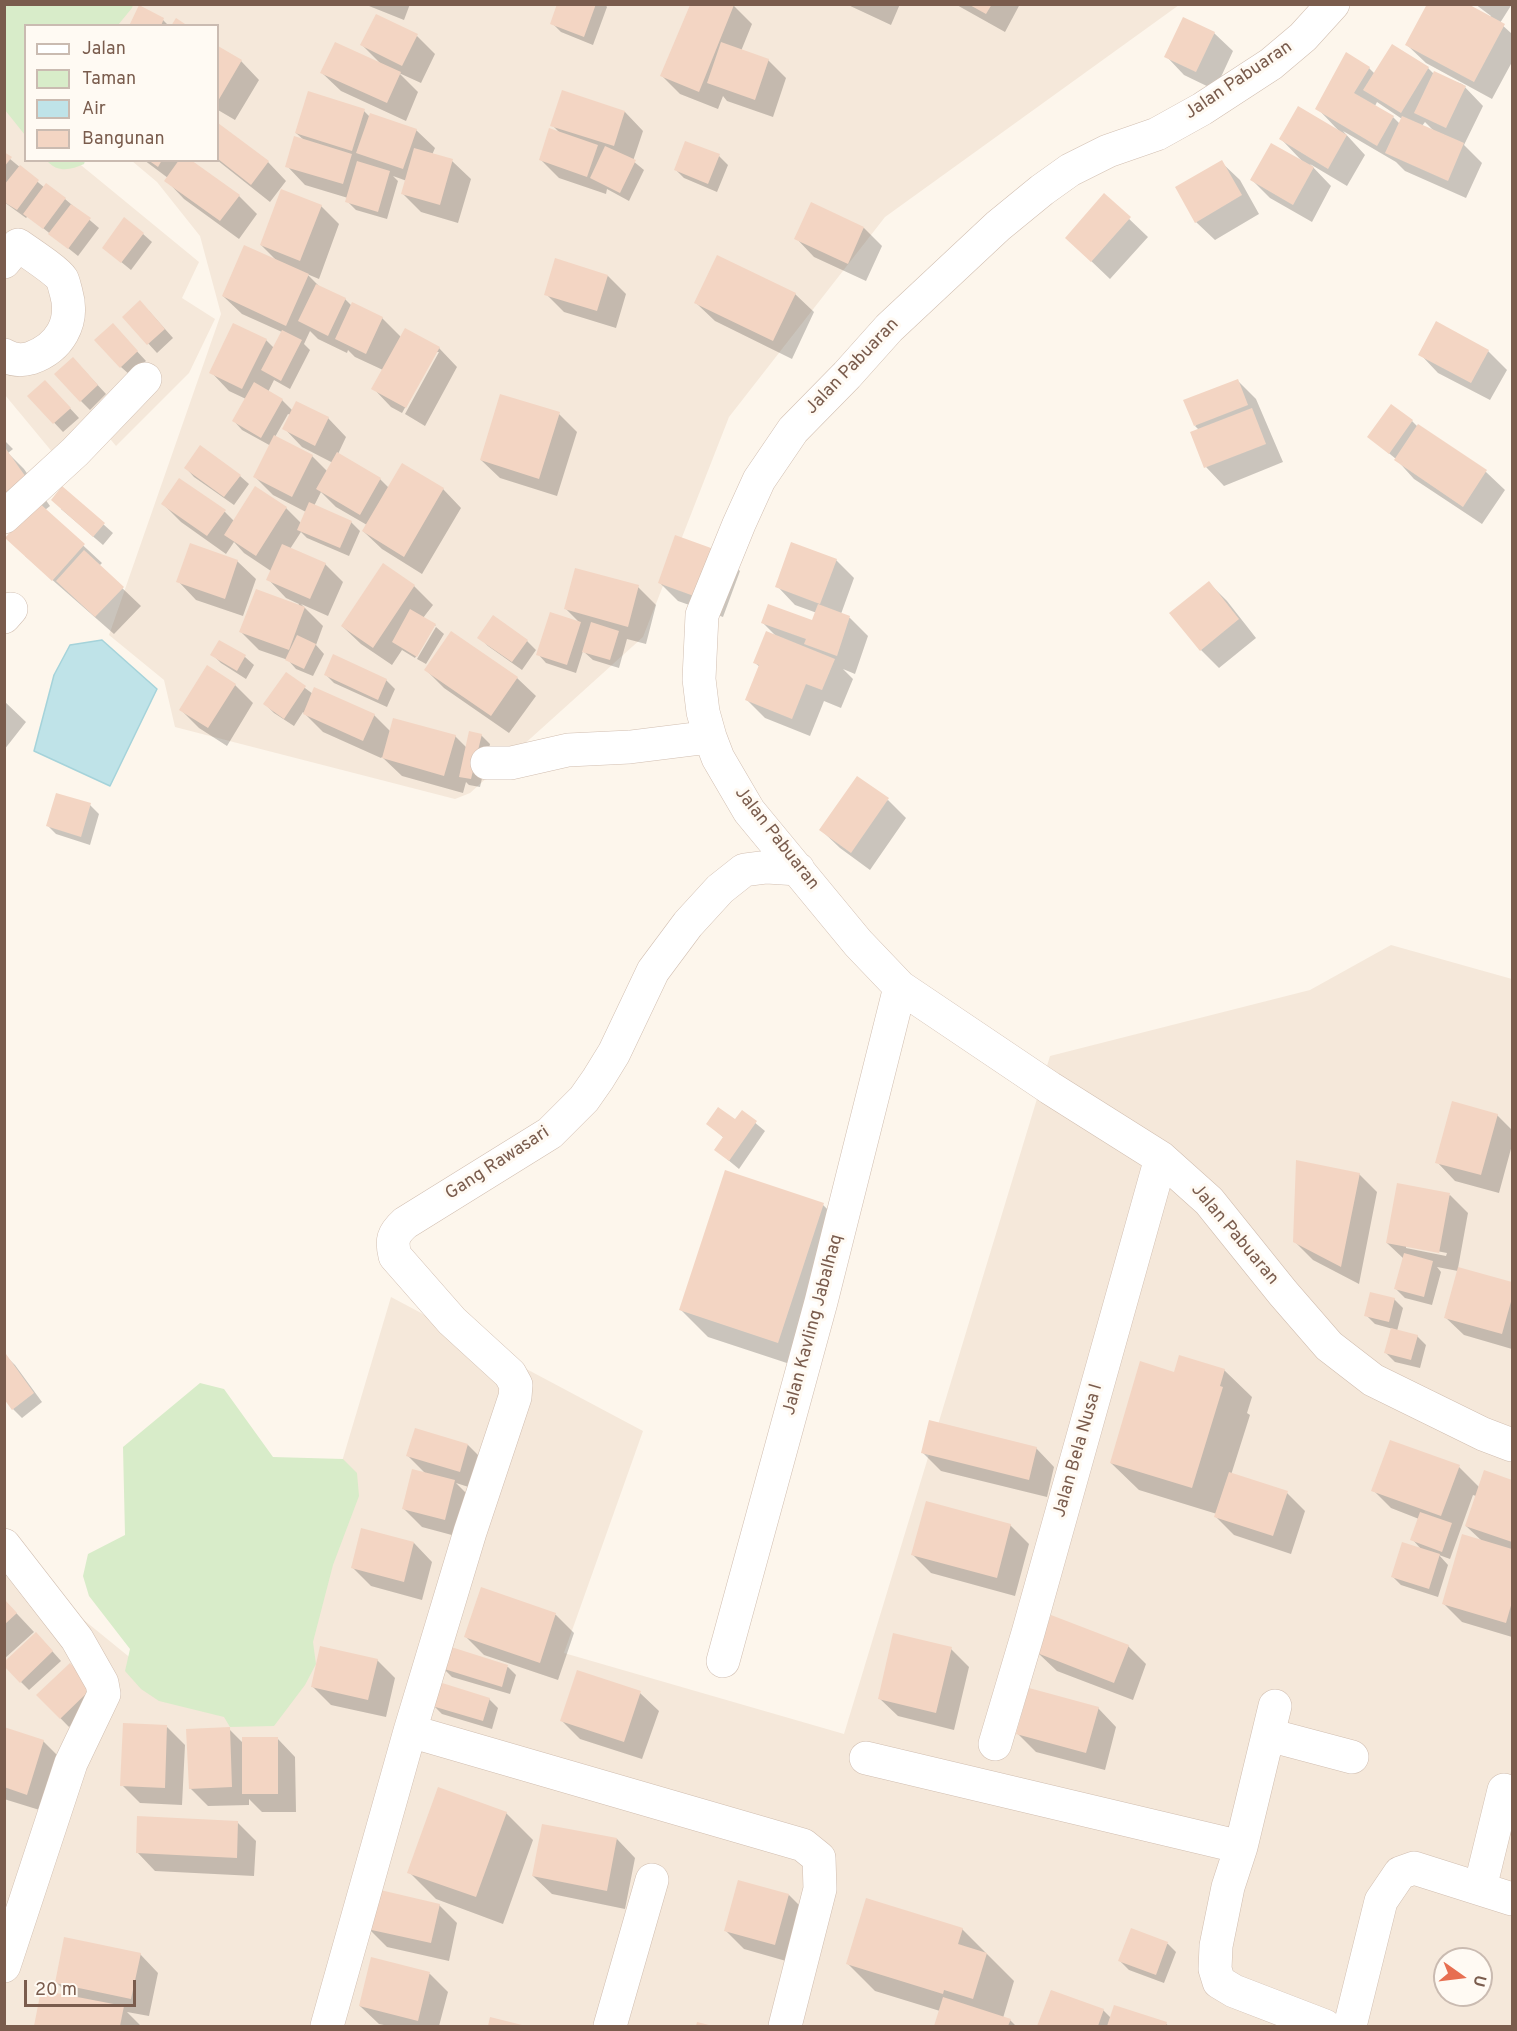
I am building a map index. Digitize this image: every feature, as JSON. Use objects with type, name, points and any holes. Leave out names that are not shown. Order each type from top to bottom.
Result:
[{"type":"street","name":"Jalan Pabuaran","points":[[1333,4],[1303,37],[1271,64],[1202,109],[1157,134],[1108,152],[1070,170],[1041,190],[998,226],[889,328],[793,430],[759,480],[702,615],[699,679],[703,712],[718,759],[749,811],[858,943],[900,987],[1050,1088],[1161,1158],[1209,1201],[1329,1346],[1373,1380],[1483,1434],[1512,1445]]},
{"type":"street","points":[[4,354],[11,359],[26,359],[46,352],[57,342],[68,316],[68,298],[62,278],[9,247]]},
{"type":"street","points":[[4,517],[75,452],[145,379]]},
{"type":"street","points":[[487,763],[511,763],[568,750],[630,747],[710,736]]},
{"type":"street","name":"Gang Rawasari","points":[[410,1731],[470,1532],[515,1397],[516,1385],[510,1374],[452,1322],[395,1256],[392,1243],[395,1232],[405,1223],[550,1133],[566,1118],[584,1099],[614,1053],[653,971],[688,924],[720,889],[744,870],[768,867],[798,868]]},
{"type":"street","name":"Jalan Kavling Jabalhaq","points":[[723,1661],[821,1302],[900,987]]},
{"type":"street","name":"Jalan Bela Nusa I","points":[[995,1744],[1161,1158]]},
{"type":"street","points":[[4,1545],[76,1639],[102,1683],[104,1694],[71,1763],[4,1965]]},
{"type":"street","points":[[1325,2026],[1255,2001],[1219,1982],[1215,1969],[1216,1946],[1228,1887],[1241,1847],[1272,1720],[1352,1757]]},
{"type":"street","points":[[327,2026],[410,1731],[803,1845],[819,1858],[820,1889],[785,2026]]},
{"type":"street","points":[[866,1758],[1241,1847]]},
{"type":"street","points":[[1480,1888],[1504,1790]]},
{"type":"street","points":[[1350,2026],[1381,1901],[1400,1873],[1414,1868],[1512,1899]]},
{"type":"street","points":[[610,2026],[652,1880]]},
{"type":"shaded area","points":[[92,4],[1179,5],[885,217],[729,417],[643,637],[470,793],[455,799],[175,727],[164,680],[109,635],[221,314],[200,236],[157,182],[133,162],[219,162],[219,24],[87,24]]},
{"type":"shaded area","points":[[4,102],[24,118],[24,162],[77,162],[199,262],[182,298],[215,319],[189,373],[116,446],[97,423],[58,459],[5,395]]},
{"type":"shaded area","points":[[1391,945],[1512,979],[1512,2026],[5,2026],[4,1555],[160,1682],[276,1683],[391,1297],[643,1431],[564,1653],[844,1734],[1050,1056],[1310,990]]},
{"type":"green space","points":[[4,5],[133,5],[119,24],[24,24],[24,134],[5,110]]},
{"type":"green space","points":[[48,162],[85,162],[69,169],[60,169]]},
{"type":"green space","points":[[200,1383],[224,1389],[273,1457],[343,1459],[357,1473],[359,1496],[333,1565],[313,1642],[316,1664],[305,1685],[274,1726],[230,1727],[224,1717],[159,1701],[141,1689],[125,1671],[130,1649],[89,1596],[83,1576],[88,1554],[125,1535],[123,1447]]},
{"type":"water","points":[[102,640],[157,689],[110,786],[34,751],[54,675],[70,645]]},
{"type":"building","points":[[557,4],[596,4],[584,37],[550,24]]},
{"type":"building","points":[[968,4],[992,4],[986,14]]},
{"type":"building","points":[[1427,4],[1468,4],[1505,24],[1474,82],[1405,45]]},
{"type":"building","points":[[139,5],[164,18],[162,24],[130,24]]},
{"type":"building","points":[[690,5],[734,5],[699,92],[660,76]]},
{"type":"building","points":[[376,14],[418,34],[402,66],[360,45]]},
{"type":"building","points":[[1183,17],[1215,32],[1196,72],[1164,57]]},
{"type":"building","points":[[176,18],[185,24],[172,24]]},
{"type":"building","points":[[335,42],[401,72],[387,103],[320,73]]},
{"type":"building","points":[[721,42],[769,59],[755,100],[707,83]]},
{"type":"building","points":[[1392,44],[1429,67],[1401,113],[1363,90]]},
{"type":"building","points":[[219,47],[242,60],[219,99]]},
{"type":"building","points":[[1346,52],[1370,67],[1354,93],[1394,116],[1377,146],[1315,109]]},
{"type":"building","points":[[1434,71],[1466,86],[1446,128],[1414,113]]},
{"type":"building","points":[[562,90],[625,111],[614,146],[550,126]]},
{"type":"building","points":[[308,91],[365,109],[352,151],[295,133]]},
{"type":"building","points":[[1298,106],[1347,135],[1328,169],[1279,139]]},
{"type":"building","points":[[370,113],[417,129],[403,169],[356,153]]},
{"type":"building","points":[[1402,116],[1464,143],[1448,181],[1385,153]]},
{"type":"building","points":[[219,124],[269,161],[251,185],[219,160]]},
{"type":"building","points":[[549,128],[598,145],[587,177],[539,160]]},
{"type":"building","points":[[294,136],[352,154],[343,184],[285,167]]},
{"type":"building","points":[[685,141],[720,154],[708,184],[674,170]]},
{"type":"building","points":[[1271,143],[1314,167],[1293,205],[1250,180]]},
{"type":"building","points":[[605,146],[636,160],[620,193],[590,178]]},
{"type":"building","points":[[414,148],[453,159],[440,205],[401,194]]},
{"type":"building","points":[[4,152],[12,157],[4,167]]},
{"type":"building","points":[[1222,160],[1242,195],[1195,223],[1175,187]]},
{"type":"building","points":[[357,161],[390,171],[378,212],[345,202]]},
{"type":"building","points":[[151,162],[161,162],[158,167]]},
{"type":"building","points":[[178,162],[194,162],[240,195],[220,221],[164,181]]},
{"type":"building","points":[[20,165],[39,180],[17,210],[4,202],[4,185]]},
{"type":"building","points":[[46,183],[66,198],[43,229],[23,214]]},
{"type":"building","points":[[281,189],[322,205],[300,261],[260,245]]},
{"type":"building","points":[[1104,193],[1131,217],[1091,262],[1065,238]]},
{"type":"building","points":[[811,202],[864,227],[848,264],[794,239]]},
{"type":"building","points":[[71,204],[91,218],[68,249],[48,234]]},
{"type":"building","points":[[124,217],[144,233],[121,263],[102,248]]},
{"type":"building","points":[[244,245],[309,274],[286,326],[222,296]]},
{"type":"building","points":[[717,255],[796,293],[773,341],[694,303]]},
{"type":"building","points":[[555,258],[608,275],[597,311],[544,295]]},
{"type":"building","points":[[316,284],[346,298],[328,336],[298,321]]},
{"type":"building","points":[[140,300],[165,329],[147,345],[122,317]]},
{"type":"building","points":[[352,302],[383,317],[366,354],[335,339]]},
{"type":"building","points":[[1436,321],[1489,350],[1471,383],[1418,355]]},
{"type":"building","points":[[113,323],[138,351],[120,368],[94,340]]},
{"type":"building","points":[[233,323],[267,339],[242,389],[209,373]]},
{"type":"building","points":[[405,328],[440,347],[406,408],[371,389]]},
{"type":"building","points":[[282,330],[302,340],[281,381],[261,370]]},
{"type":"building","points":[[73,357],[98,385],[80,402],[54,374]]},
{"type":"building","points":[[1238,379],[1248,405],[1194,426],[1183,400]]},
{"type":"building","points":[[45,380],[71,408],[53,424],[27,396]]},
{"type":"building","points":[[254,382],[283,399],[261,438],[232,421]]},
{"type":"building","points":[[500,394],[560,412],[539,479],[480,460]]},
{"type":"building","points":[[296,401],[329,417],[315,446],[282,429]]},
{"type":"building","points":[[1391,404],[1413,420],[1389,454],[1367,437]]},
{"type":"building","points":[[1252,408],[1266,444],[1204,468],[1190,432]]},
{"type":"building","points":[[1418,424],[1487,470],[1463,507],[1394,460]]},
{"type":"building","points":[[274,435],[313,455],[292,497],[253,477]]},
{"type":"building","points":[[200,445],[241,475],[224,497],[184,468]]},
{"type":"building","points":[[6,449],[33,487],[4,505],[4,451]]},
{"type":"building","points":[[337,452],[381,478],[360,515],[316,489]]},
{"type":"building","points":[[402,463],[444,488],[404,557],[362,531]]},
{"type":"building","points":[[179,478],[226,510],[207,536],[161,504]]},
{"type":"building","points":[[62,486],[105,523],[93,537],[51,500]]},
{"type":"building","points":[[255,486],[287,507],[256,556],[224,535]]},
{"type":"building","points":[[37,501],[85,544],[52,581],[5,538]]},
{"type":"building","points":[[309,502],[352,521],[340,548],[297,530]]},
{"type":"building","points":[[675,535],[722,552],[705,600],[658,583]]},
{"type":"building","points":[[791,542],[837,559],[820,604],[775,587]]},
{"type":"building","points":[[190,543],[238,560],[225,599],[176,582]]},
{"type":"building","points":[[282,544],[326,563],[310,599],[266,580]]},
{"type":"building","points":[[84,550],[124,587],[95,617],[56,581]]},
{"type":"building","points":[[383,563],[415,585],[373,648],[341,626]]},
{"type":"building","points":[[575,568],[639,585],[628,627],[564,609]]},
{"type":"building","points":[[1209,581],[1239,619],[1200,651],[1169,613]]},
{"type":"building","points":[[256,589],[305,607],[289,650],[239,632]]},
{"type":"building","points":[[768,604],[812,620],[818,604],[850,616],[837,656],[804,644],[806,639],[761,623]]},
{"type":"building","points":[[410,609],[436,624],[417,657],[392,642]]},
{"type":"building","points":[[550,612],[581,622],[567,665],[536,655]]},
{"type":"building","points":[[493,615],[528,640],[512,662],[477,638]]},
{"type":"building","points":[[591,622],[619,631],[610,660],[582,652]]},
{"type":"building","points":[[451,631],[518,677],[491,716],[424,670]]},
{"type":"building","points":[[766,631],[835,659],[822,690],[806,684],[792,719],[745,700],[759,665],[753,663]]},
{"type":"building","points":[[297,635],[316,644],[304,669],[285,660]]},
{"type":"building","points":[[219,640],[246,655],[237,671],[210,655]]},
{"type":"building","points":[[333,654],[387,679],[378,700],[324,675]]},
{"type":"building","points":[[207,665],[236,684],[208,728],[179,710]]},
{"type":"building","points":[[286,672],[306,686],[284,719],[263,704]]},
{"type":"building","points":[[314,687],[375,714],[363,741],[303,714]]},
{"type":"building","points":[[393,718],[456,735],[444,776],[382,758]]},
{"type":"building","points":[[469,731],[482,734],[471,779],[459,777]]},
{"type":"building","points":[[857,776],[889,798],[851,853],[819,830]]},
{"type":"building","points":[[56,793],[91,803],[81,837],[46,826]]},
{"type":"building","points":[[1452,1101],[1498,1114],[1481,1175],[1435,1163]]},
{"type":"building","points":[[718,1107],[735,1119],[742,1110],[757,1121],[729,1161],[714,1150],[723,1137],[706,1124]]},
{"type":"building","points":[[1296,1160],[1360,1173],[1341,1267],[1293,1242]]},
{"type":"building","points":[[725,1170],[824,1203],[778,1343],[679,1310]]},
{"type":"building","points":[[1397,1183],[1450,1193],[1439,1253],[1386,1243]]},
{"type":"building","points":[[1404,1253],[1433,1261],[1424,1297],[1394,1289]]},
{"type":"building","points":[[1458,1267],[1512,1282],[1512,1298],[1502,1334],[1444,1318]]},
{"type":"building","points":[[1370,1292],[1395,1298],[1389,1322],[1364,1316]]},
{"type":"building","points":[[1391,1328],[1418,1335],[1411,1360],[1384,1353]]},
{"type":"building","points":[[6,1354],[34,1393],[12,1410],[4,1399],[4,1355]]},
{"type":"building","points":[[1179,1355],[1225,1369],[1220,1386],[1223,1387],[1192,1488],[1110,1463],[1140,1361],[1174,1372]]},
{"type":"building","points":[[929,1420],[1037,1447],[1029,1480],[921,1453]]},
{"type":"building","points":[[415,1428],[468,1444],[460,1472],[406,1456]]},
{"type":"building","points":[[1390,1440],[1460,1465],[1441,1516],[1371,1491]]},
{"type":"building","points":[[412,1469],[455,1480],[445,1520],[402,1509]]},
{"type":"building","points":[[1484,1470],[1512,1480],[1512,1542],[1465,1526]]},
{"type":"building","points":[[1229,1472],[1288,1491],[1273,1536],[1214,1517]]},
{"type":"building","points":[[926,1501],[1011,1524],[997,1578],[911,1555]]},
{"type":"building","points":[[1420,1512],[1452,1523],[1442,1552],[1410,1540]]},
{"type":"building","points":[[361,1528],[414,1542],[404,1582],[351,1568]]},
{"type":"building","points":[[1462,1534],[1512,1549],[1512,1602],[1506,1623],[1442,1604]]},
{"type":"building","points":[[1402,1542],[1440,1554],[1429,1589],[1391,1577]]},
{"type":"building","points":[[481,1587],[556,1613],[540,1663],[464,1637]]},
{"type":"building","points":[[4,1599],[17,1613],[4,1625]]},
{"type":"building","points":[[1051,1615],[1129,1645],[1114,1683],[1037,1653]]},
{"type":"building","points":[[36,1632],[53,1651],[20,1683],[4,1666],[4,1662]]},
{"type":"building","points":[[893,1633],[952,1647],[936,1713],[878,1699]]},
{"type":"building","points":[[320,1646],[378,1659],[368,1700],[311,1687]]},
{"type":"building","points":[[448,1646],[508,1665],[502,1687],[441,1668]]},
{"type":"building","points":[[70,1663],[93,1687],[60,1719],[36,1695]]},
{"type":"building","points":[[577,1670],[641,1691],[624,1742],[560,1721]]},
{"type":"building","points":[[439,1682],[490,1698],[483,1721],[432,1706]]},
{"type":"building","points":[[1029,1688],[1099,1707],[1086,1753],[1016,1734]]},
{"type":"building","points":[[123,1723],[167,1725],[165,1788],[120,1786]]},
{"type":"building","points":[[4,1727],[44,1740],[27,1795],[4,1787]]},
{"type":"building","points":[[230,1727],[232,1787],[189,1789],[186,1729]]},
{"type":"building","points":[[242,1737],[278,1737],[278,1794],[242,1794]]},
{"type":"building","points":[[438,1787],[507,1812],[476,1897],[407,1873]]},
{"type":"building","points":[[137,1816],[238,1821],[237,1858],[136,1853]]},
{"type":"building","points":[[542,1824],[617,1838],[607,1891],[532,1876]]},
{"type":"building","points":[[738,1880],[789,1894],[775,1945],[724,1931]]},
{"type":"building","points":[[376,1889],[440,1904],[431,1943],[367,1929]]},
{"type":"building","points":[[866,1898],[963,1928],[958,1944],[987,1953],[973,1999],[944,1990],[943,1994],[846,1964]]},
{"type":"building","points":[[1131,1928],[1168,1942],[1156,1975],[1118,1961]]},
{"type":"building","points":[[64,1937],[141,1953],[131,1999],[55,1983]]},
{"type":"building","points":[[371,1957],[430,1972],[418,2021],[359,2006]]},
{"type":"building","points":[[41,1990],[124,2006],[120,2026],[34,2026]]},
{"type":"building","points":[[1051,1990],[1104,2009],[1098,2026],[1037,2026]]},
{"type":"building","points":[[943,1997],[1011,2019],[1008,2026],[934,2026]]},
{"type":"building","points":[[1114,2005],[1167,2022],[1166,2026],[1107,2026]]},
{"type":"building","points":[[490,2017],[526,2026],[488,2026]]},
{"type":"building","points":[[697,2022],[713,2026],[696,2026]]}]
